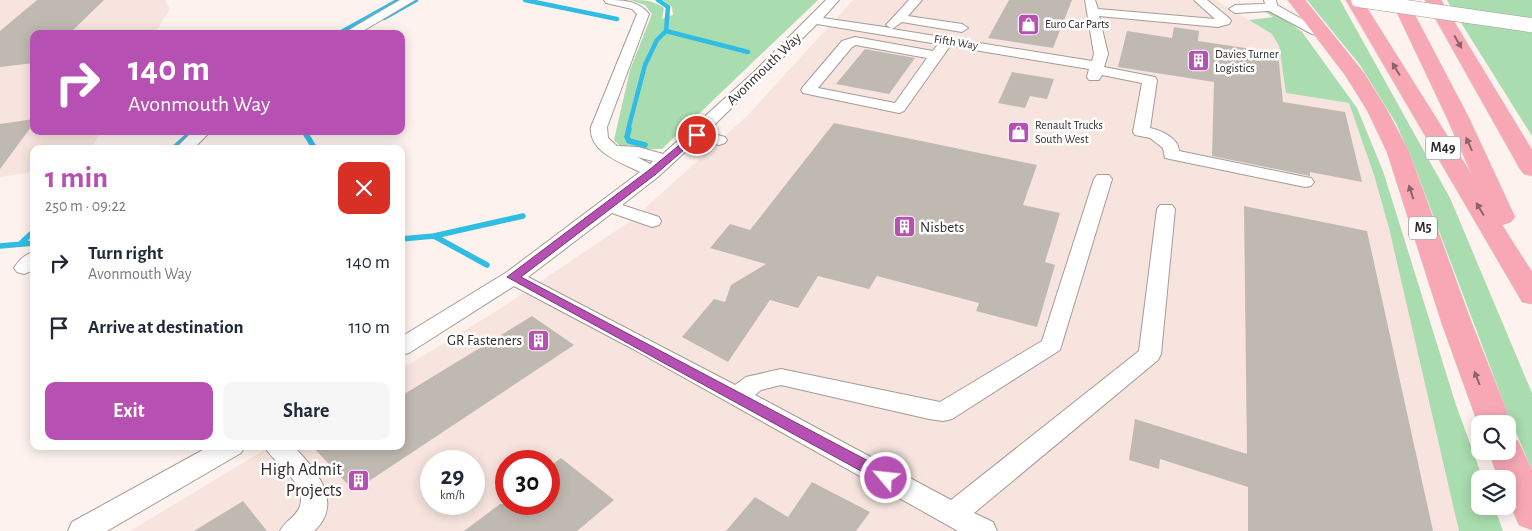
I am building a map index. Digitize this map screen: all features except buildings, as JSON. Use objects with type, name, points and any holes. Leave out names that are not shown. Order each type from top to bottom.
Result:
[{"type":"highway","name":"M5","points":[[1296,0],[1377,110],[1398,152],[1457,324],[1492,415]]},
{"type":"highway","name":"M49","points":[[1356,0],[1532,295]]},
{"type":"highway","points":[[1399,0],[1458,118],[1532,284]]},
{"type":"highway","points":[[1433,0],[1532,169]]},
{"type":"highway","points":[[1276,2],[1324,37]]},
{"type":"highway","points":[[1510,460],[1532,514]]},
{"type":"street","points":[[355,30],[410,0]]},
{"type":"street","points":[[610,0],[636,6],[643,14],[599,126],[598,134],[601,142],[613,151],[653,172]]},
{"type":"street","name":"Avonmouth Way","points":[[405,344],[513,277],[653,172],[697,135],[834,0]]},
{"type":"street","points":[[886,32],[916,0]]},
{"type":"street","points":[[1096,71],[1101,54],[1091,6],[1218,22],[1225,21],[1200,0]]},
{"type":"street","points":[[1356,0],[1531,25]]},
{"type":"street","points":[[1235,9],[1276,2]]},
{"type":"street","points":[[899,18],[962,28]]},
{"type":"street","name":"Fifth Way","points":[[815,20],[947,41],[1150,80],[1141,132],[1155,134],[1170,146],[1171,154],[1305,182]]},
{"type":"street","points":[[936,56],[856,41],[847,44],[808,90],[899,108],[947,41]]},
{"type":"street","points":[[187,145],[199,135]]},
{"type":"street","points":[[697,135],[719,140]]},
{"type":"street","points":[[613,151],[638,152],[667,160]]},
{"type":"street","points":[[737,396],[754,383],[781,377],[928,410],[943,412],[954,406],[1052,345],[1103,179]]},
{"type":"street","points":[[608,206],[652,221]]},
{"type":"street","points":[[953,514],[1150,354],[1166,209]]},
{"type":"street","points":[[513,277],[737,396],[983,531]]},
{"type":"street","points":[[82,531],[225,450]]},
{"type":"street","points":[[280,450],[307,477],[312,488],[313,511],[304,524],[294,531]]},
{"type":"shaded area","points":[[0,0],[165,0],[170,9],[157,30],[30,30],[30,135],[99,135],[93,145],[30,145],[30,173],[0,177]]},
{"type":"shaded area","points":[[853,0],[1216,0],[1272,34],[1279,46],[1286,93],[1349,103],[1375,175],[1463,531],[130,531],[264,450],[405,450],[405,367],[495,312],[632,220],[747,116]]},
{"type":"green space","points":[[630,0],[648,1],[660,5],[664,8],[662,19],[673,15],[672,7],[663,0],[818,0],[662,149],[641,149],[628,145],[626,148],[614,140],[630,70],[652,14],[645,5]]},
{"type":"green space","points":[[1307,0],[1340,0],[1450,198],[1532,393],[1532,470],[1516,433],[1516,415],[1508,414],[1418,175],[1396,123],[1360,65]]},
{"type":"green space","points":[[1447,0],[1532,0],[1532,21],[1454,12]]},
{"type":"green space","points":[[1271,9],[1302,32],[1357,108],[1383,171],[1456,405],[1471,446],[1471,460],[1476,460],[1480,470],[1471,470],[1471,515],[1497,515],[1503,531],[1459,531],[1389,228],[1374,175],[1349,103],[1286,93],[1279,46],[1272,34],[1249,20],[1273,17],[1264,11]]},
{"type":"green space","points":[[1458,18],[1532,28],[1532,136]]},
{"type":"waterway","points":[[345,30],[399,0]]},
{"type":"waterway","points":[[384,18],[416,0]]},
{"type":"waterway","points":[[525,0],[617,19]]},
{"type":"waterway","points":[[658,0],[668,7],[666,31]]},
{"type":"waterway","points":[[628,130],[645,65],[657,40],[666,31]]},
{"type":"waterway","points":[[666,31],[748,52]]},
{"type":"waterway","points":[[629,129],[627,137],[629,141],[645,145]]},
{"type":"waterway","points":[[177,145],[189,135]]},
{"type":"waterway","points":[[306,135],[313,145]]},
{"type":"waterway","points":[[434,236],[523,216]]},
{"type":"waterway","points":[[20,244],[30,235]]},
{"type":"waterway","points":[[405,239],[434,236]]},
{"type":"waterway","points":[[434,236],[487,265]]},
{"type":"waterway","points":[[0,246],[30,243]]},
{"type":"place","name":"Euro Car Parts","points":[[1029,24]]},
{"type":"place","name":"Davies Turner Logistics","points":[[1199,61]]},
{"type":"place","name":"Renault Trucks South West","points":[[1019,132]]},
{"type":"place","name":"Nisbets","points":[[904,227]]},
{"type":"place","name":"GR Fasteners","points":[[538,340]]},
{"type":"place","name":"High Admit Projects","points":[[358,480]]},
{"type":"route","points":[[697,135],[653,172],[513,277],[886,478]]}]
